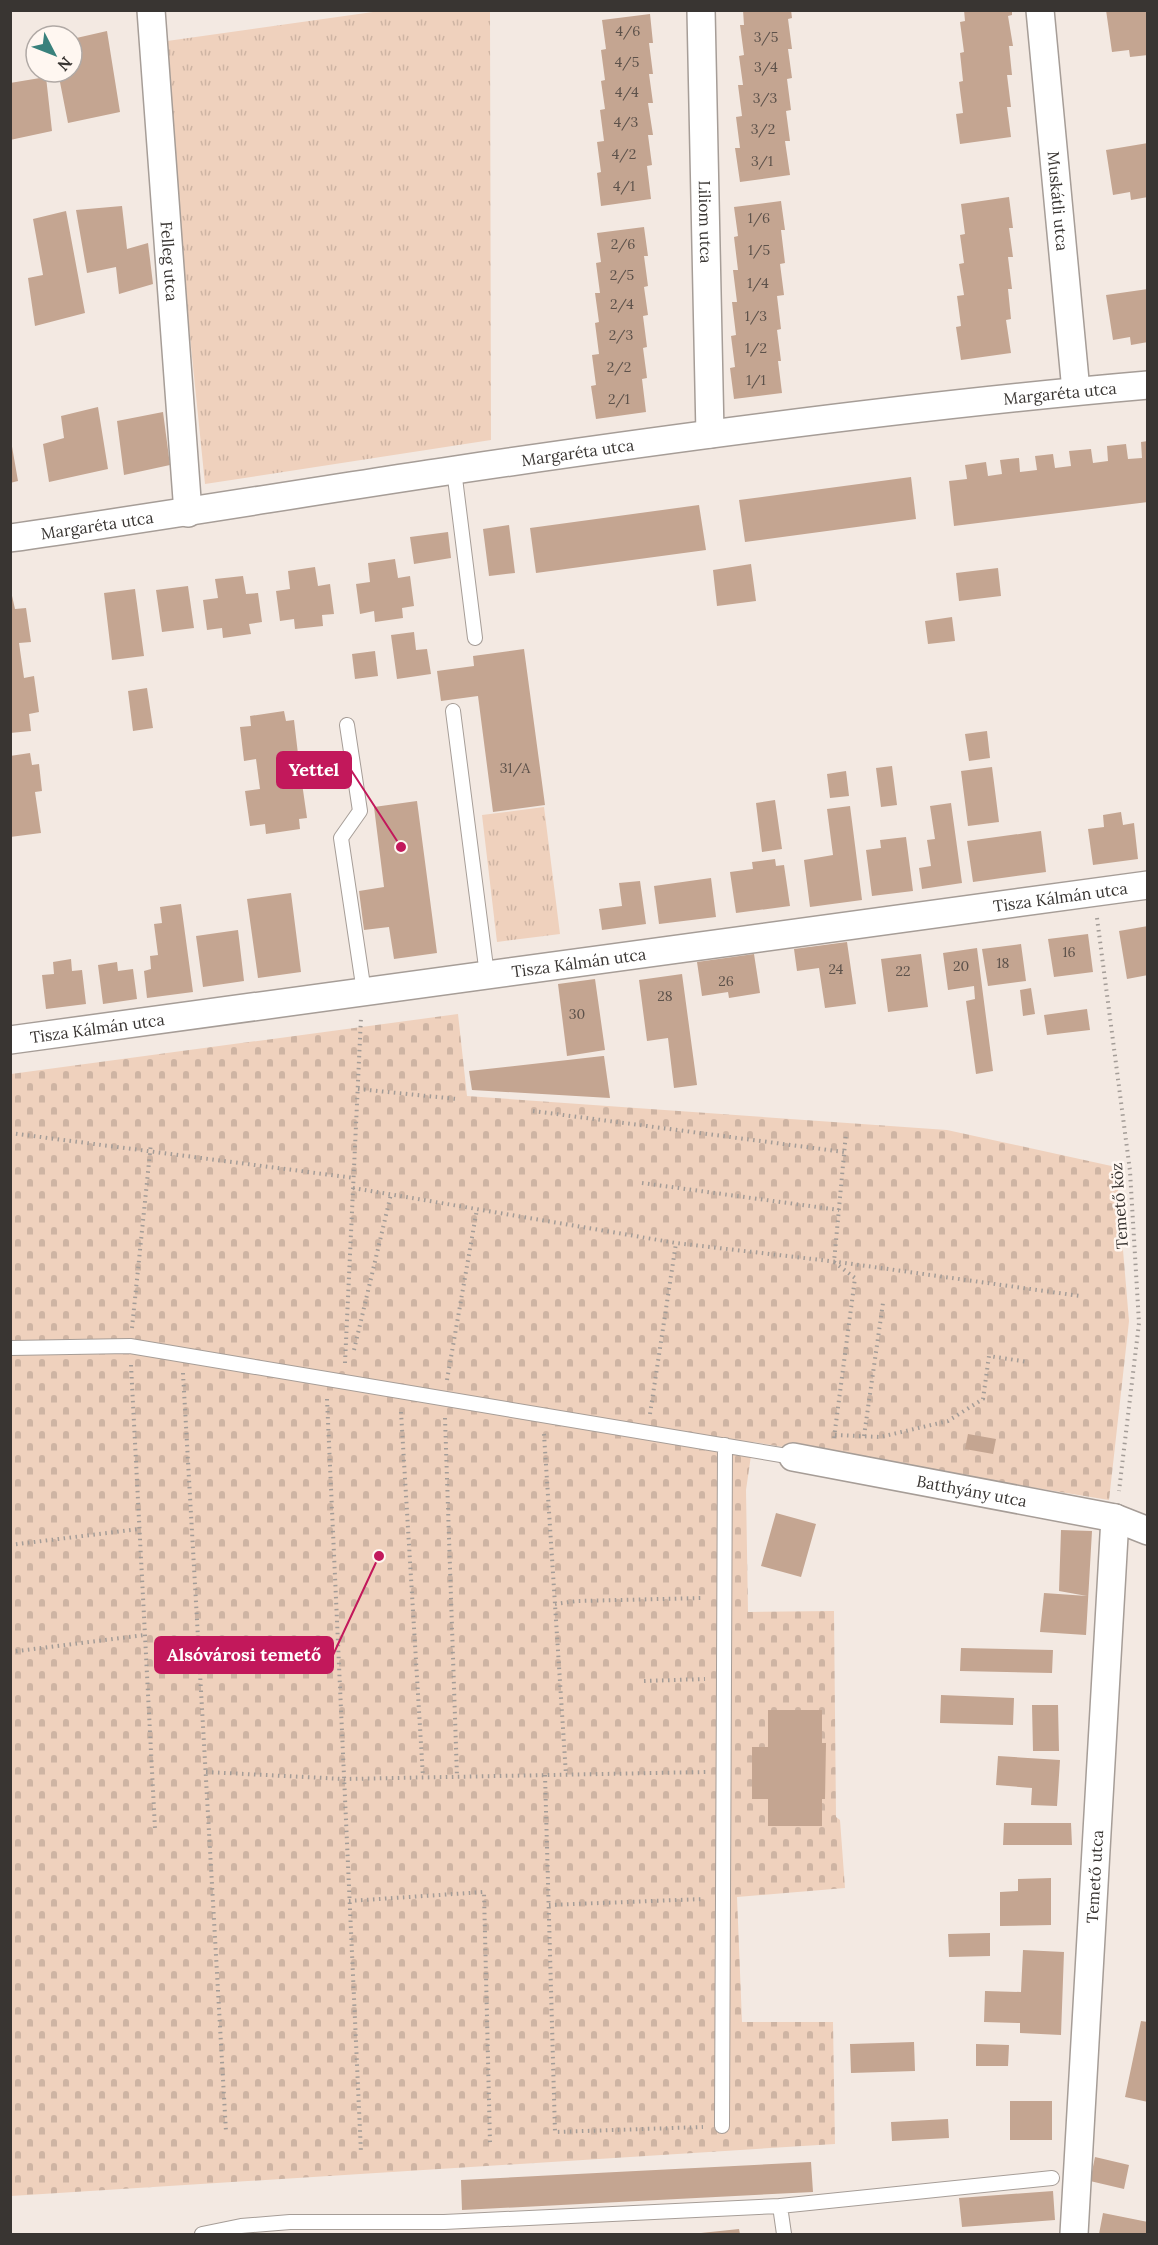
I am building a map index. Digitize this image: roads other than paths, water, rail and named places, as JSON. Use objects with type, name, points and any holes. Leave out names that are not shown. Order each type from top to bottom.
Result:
[{"type":"street","name":"Felleg utca","points":[[151,10],[188,513]]},
{"type":"street","name":"Liliom utca","points":[[701,10],[710,434]]},
{"type":"street","name":"Muskátli utca","points":[[1040,10],[1076,391]]},
{"type":"street","name":"Margaréta utca","points":[[10,538],[188,513],[454,470],[710,434],[1076,391],[1148,385]]},
{"type":"street","name":"Tisza Kálmán utca","points":[[10,1040],[1148,885]]},
{"type":"street","name":"Batthyány utca","points":[[793,1457],[1116,1518],[1148,1532]]},
{"type":"street","name":"Temető utca","points":[[1074,2235],[1116,1518]]},
{"type":"lane","points":[[454,470],[475,638]]},
{"type":"lane","points":[[453,711],[487,975]]},
{"type":"lane","points":[[347,725],[360,811],[341,838],[362,992]]},
{"type":"lane","points":[[10,1348],[130,1346],[344,1380],[793,1457]]},
{"type":"lane","points":[[722,2126],[725,1445]]},
{"type":"lane","points":[[202,2235],[241,2226],[273,2229],[780,2206],[1052,2178]]},
{"type":"lane","points":[[780,2206],[784,2235]]},
{"type":"place","name":"Yettel","points":[[401,847]]},
{"type":"place","name":"Alsóvárosi temető","points":[[379,1556]]}]
